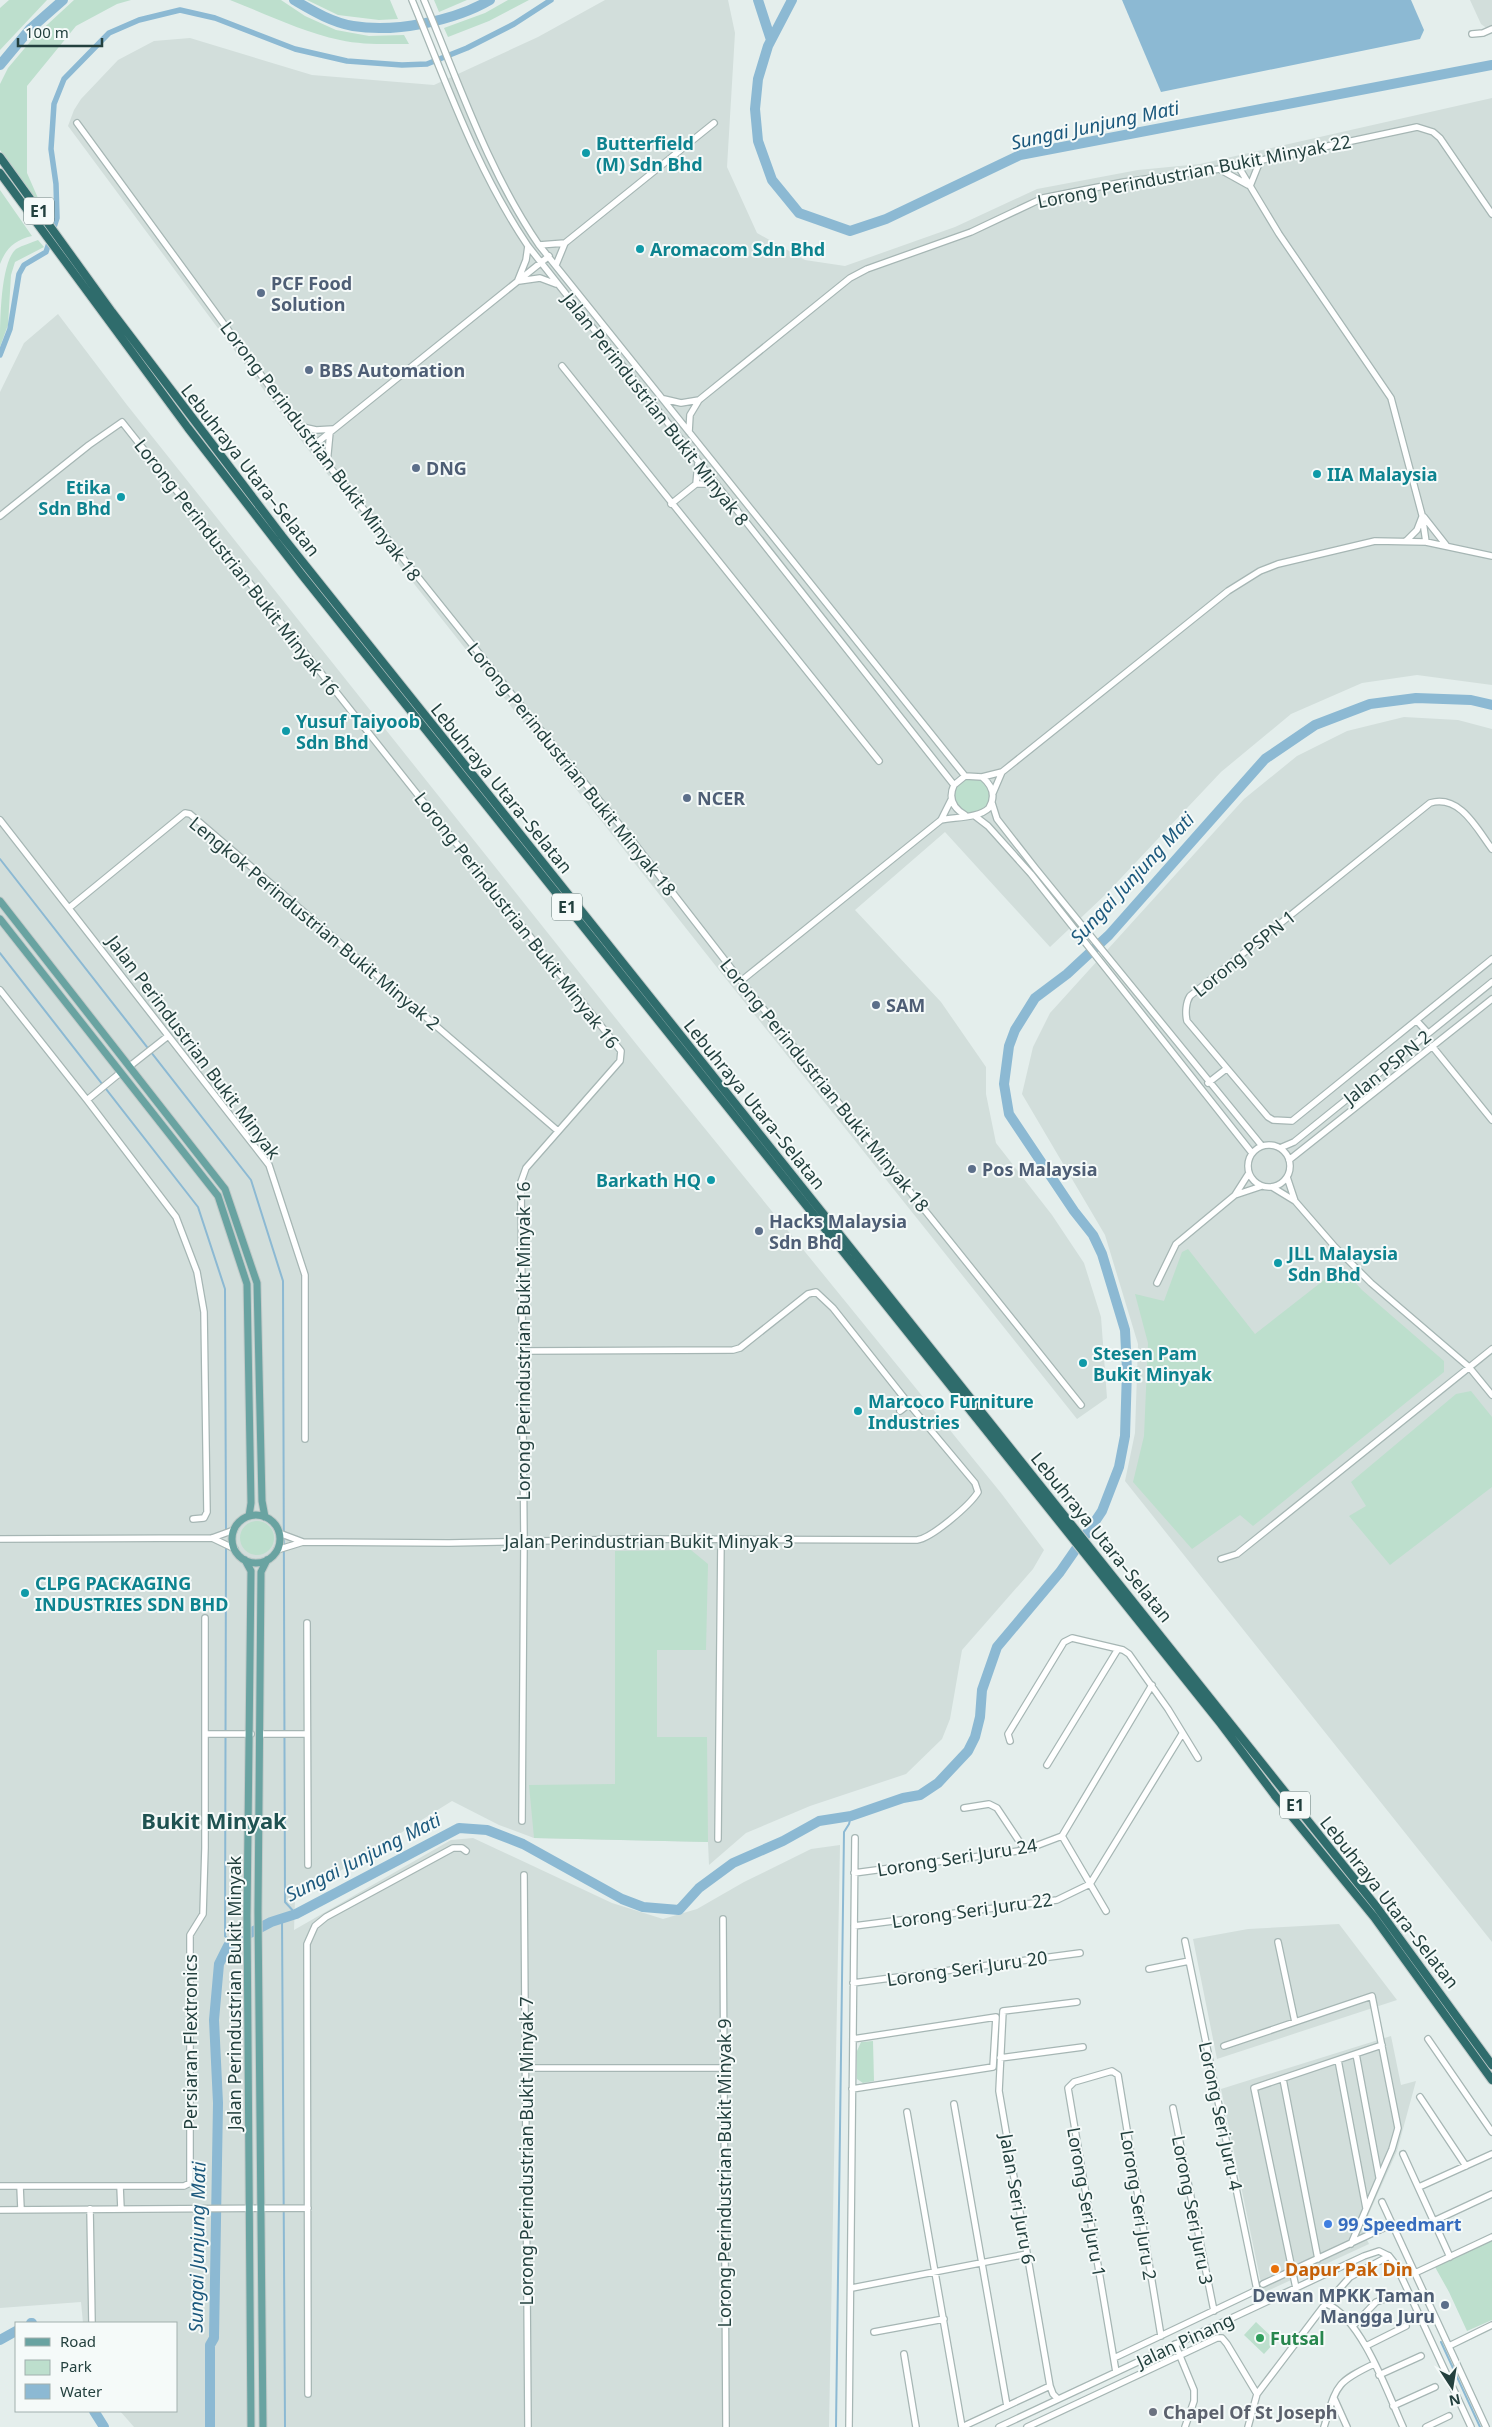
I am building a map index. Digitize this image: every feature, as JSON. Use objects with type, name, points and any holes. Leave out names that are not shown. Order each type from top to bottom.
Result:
[{"type":"highway","name":"Lebuhraya Utara–Selatan","points":[[0,158],[282,536],[1093,1549],[1376,1906],[1492,2065]]},
{"type":"highway","name":"Lebuhraya Utara–Selatan","points":[[0,174],[182,421],[313,590],[1073,1538],[1374,1917],[1492,2080]]},
{"type":"main road","points":[[0,901],[132,1064],[225,1189],[256,1283],[262,1501],[265,1517]]},
{"type":"main road","points":[[0,919],[117,1075],[218,1196],[247,1284],[250,1516]]},
{"type":"main road","points":[[250,1516],[265,1517],[272,1521],[282,1534],[282,1548],[267,1560],[252,1562],[245,1560],[229,1546],[228,1532],[250,1516]]},
{"type":"main road","name":"Jalan Perindustrian Bukit Minyak","points":[[245,1560],[251,1571],[251,1734],[247,1916],[251,2427]]},
{"type":"main road","name":"Jalan Perindustrian Bukit Minyak","points":[[263,2427],[258,1912],[261,1572],[267,1560]]},
{"type":"street","name":"Jalan Perindustrian Bukit Minyak 8","points":[[412,0],[464,130],[500,201],[528,246],[954,785]]},
{"type":"street","name":"Jalan Perindustrian Bukit Minyak 8","points":[[424,0],[502,186],[540,245],[964,776]]},
{"type":"street","points":[[1472,34],[1477,35],[1492,29]]},
{"type":"street","name":"Lorong Perindustrian Bukit Minyak 18","points":[[77,123],[327,464],[539,728],[624,830],[741,981],[1081,1405]]},
{"type":"street","points":[[556,265],[565,243],[714,123]]},
{"type":"street","name":"Lorong Perindustrian Bukit Minyak 22","points":[[699,400],[858,273],[971,232],[1043,198],[1124,182],[1238,166],[1407,127],[1425,128],[1440,138],[1492,214]]},
{"type":"street","points":[[1250,186],[1260,161]]},
{"type":"street","points":[[1238,166],[1293,255],[1390,398],[1422,515],[1426,542]]},
{"type":"street","points":[[1220,169],[1250,186]]},
{"type":"street","points":[[540,245],[565,243]]},
{"type":"street","points":[[517,282],[526,260],[528,246]]},
{"type":"street","points":[[313,446],[549,256]]},
{"type":"street","points":[[517,282],[540,278],[559,286]]},
{"type":"street","points":[[562,366],[879,761]]},
{"type":"street","points":[[663,398],[681,403],[699,400]]},
{"type":"street","points":[[689,432],[690,415],[699,400]]},
{"type":"street","name":"Lorong Perindustrian Bukit Minyak 16","points":[[0,516],[95,440],[122,422],[619,1046],[622,1054],[620,1061],[526,1168],[521,1177],[524,1541],[522,1821]]},
{"type":"street","points":[[298,426],[316,430],[332,430]]},
{"type":"street","points":[[327,464],[332,430]]},
{"type":"street","points":[[696,484],[698,463]]},
{"type":"street","points":[[671,504],[696,484],[715,484]]},
{"type":"street","points":[[1406,541],[1417,530],[1422,515]]},
{"type":"street","points":[[1422,515],[1446,546]]},
{"type":"street","points":[[982,777],[1002,772],[1228,591],[1260,571],[1297,558],[1365,543],[1426,542],[1492,556]]},
{"type":"street","points":[[1002,772],[993,793],[992,803],[997,819],[1208,1083],[1262,1146]]},
{"type":"street","points":[[741,981],[941,820],[952,800],[954,785],[964,776],[977,775],[982,777],[991,786],[993,793]]},
{"type":"street","points":[[952,800],[954,806],[965,815]]},
{"type":"street","name":"Lorong PSPN 1","points":[[1492,849],[1457,806],[1436,801],[1430,803],[1190,996],[1187,1000],[1187,1021],[1268,1117],[1273,1120],[1292,1121],[1492,959]]},
{"type":"street","points":[[941,820],[965,815],[975,816],[985,812],[992,803]]},
{"type":"street","name":"Lengkok Perindustrian Bukit Minyak 2","points":[[69,908],[185,813],[190,814],[558,1131]]},
{"type":"street","points":[[975,816],[988,826],[1031,874],[1252,1154]]},
{"type":"street","name":"Jalan Perindustrian Bukit Minyak","points":[[0,820],[69,908],[166,1038],[269,1165],[305,1275],[305,1439]]},
{"type":"street","name":"Jalan PSPN 2","points":[[1280,1148],[1294,1142],[1492,982]]},
{"type":"street","points":[[0,990],[88,1100],[176,1218],[197,1272],[204,1312],[207,1512],[204,1518],[193,1519]]},
{"type":"street","name":"Jalan PSPN 2","points":[[1289,1160],[1492,999]]},
{"type":"street","points":[[1417,1020],[1428,1033]]},
{"type":"street","points":[[132,1064],[166,1038]]},
{"type":"street","points":[[1432,1046],[1492,1120]]},
{"type":"street","points":[[1208,1083],[1226,1069]]},
{"type":"street","points":[[88,1100],[117,1075]]},
{"type":"street","points":[[1262,1186],[1249,1173],[1248,1166],[1252,1154],[1262,1146],[1268,1145],[1280,1148],[1289,1160],[1287,1177],[1296,1201]]},
{"type":"street","points":[[1157,1283],[1176,1244],[1235,1195],[1249,1173]]},
{"type":"street","points":[[1235,1195],[1262,1186],[1272,1187],[1278,1185],[1287,1177]]},
{"type":"street","points":[[1272,1187],[1296,1201],[1335,1247],[1371,1283],[1469,1367],[1492,1396]]},
{"type":"street","points":[[523,1351],[733,1350],[740,1348],[808,1294],[816,1292],[833,1308],[909,1404],[900,1411]]},
{"type":"street","points":[[1221,1559],[1237,1554],[1492,1349]]},
{"type":"street","name":"Jalan Perindustrian Bukit Minyak 3","points":[[303,1542],[721,1539],[922,1540],[937,1530],[978,1492],[975,1483],[909,1404]]},
{"type":"street","points":[[0,1539],[212,1538],[228,1532]]},
{"type":"street","points":[[282,1534],[303,1542]]},
{"type":"street","points":[[212,1538],[229,1546]]},
{"type":"street","points":[[718,1839],[721,1539]]},
{"type":"street","points":[[282,1548],[303,1542]]},
{"type":"street","points":[[205,1618],[205,1734],[251,1734]]},
{"type":"street","points":[[307,1624],[308,1865]]},
{"type":"street","points":[[1010,1741],[1008,1734],[1066,1639],[1072,1638],[1118,1649],[1130,1654],[1198,1758]]},
{"type":"street","points":[[1047,1766],[1118,1649]]},
{"type":"street","points":[[1106,1910],[1062,1836],[1152,1685]]},
{"type":"street","name":"Persiaran Flextronics","points":[[0,2186],[187,2184],[191,1932],[203,1914],[205,1734]]},
{"type":"street","points":[[261,1734],[307,1734]]},
{"type":"street","points":[[1090,1884],[1182,1734]]},
{"type":"street","points":[[964,1808],[989,1804],[997,1808],[1025,1850]]},
{"type":"street","name":"Lorong Seri Juru 24","points":[[854,1873],[1025,1850],[1062,1836]]},
{"type":"street","points":[[849,2427],[852,2288],[855,1838]]},
{"type":"street","points":[[308,2394],[307,1944],[315,1926],[326,1917],[453,1848],[462,1848],[466,1851]]},
{"type":"street","name":"Lorong Perindustrian Bukit Minyak 7","points":[[524,1875],[528,2427]]},
{"type":"street","name":"Lorong Seri Juru 22","points":[[854,1926],[1057,1900],[1090,1884]]},
{"type":"street","name":"Lorong Perindustrian Bukit Minyak 9","points":[[723,1918],[726,2427]]},
{"type":"street","name":"Lorong Seri Juru 4","points":[[1185,1941],[1257,2290],[1214,2311]]},
{"type":"street","points":[[1278,1942],[1295,2022]]},
{"type":"street","name":"Lorong Seri Juru 20","points":[[853,1982],[1080,1952]]},
{"type":"street","points":[[1150,1969],[1189,1961]]},
{"type":"street","points":[[1224,2046],[1372,1996],[1398,2124],[1392,2149],[1351,2244]]},
{"type":"street","name":"Jalan Seri Juru 6","points":[[1050,2386],[999,2091],[1003,2011],[1077,2002]]},
{"type":"street","points":[[852,2089],[993,2066],[996,2017],[853,2039]]},
{"type":"street","points":[[1428,2039],[1492,2132]]},
{"type":"street","points":[[1296,2288],[1254,2088],[1382,2045]]},
{"type":"street","points":[[1000,2058],[1083,2047]]},
{"type":"street","points":[[1356,2054],[1379,2178]]},
{"type":"street","points":[[1338,2060],[1366,2208]]},
{"type":"street","points":[[526,2068],[724,2068]]},
{"type":"street","name":"Lorong Seri Juru 1","points":[[1116,2372],[1068,2088],[1074,2082],[1112,2071],[1118,2075]]},
{"type":"street","name":"Lorong Seri Juru 2","points":[[1118,2075],[1161,2336]]},
{"type":"street","points":[[1283,2079],[1318,2259]]},
{"type":"street","points":[[1420,2097],[1466,2166]]},
{"type":"street","points":[[954,2104],[980,2263],[1007,2406]]},
{"type":"street","name":"Lorong Seri Juru 3","points":[[1173,2108],[1214,2311]]},
{"type":"street","points":[[908,2112],[962,2427],[1050,2386],[1053,2394],[1058,2399]]},
{"type":"street","points":[[1403,2154],[1450,2257]]},
{"type":"street","points":[[1418,2187],[1492,2154]]},
{"type":"street","points":[[20,2186],[21,2209]]},
{"type":"street","points":[[120,2186],[121,2209]]},
{"type":"street","points":[[1434,2221],[1492,2194]]},
{"type":"street","points":[[1382,2202],[1487,2427],[1492,2425]]},
{"type":"street","points":[[0,2210],[308,2208]]},
{"type":"street","points":[[90,2209],[92,2322]]},
{"type":"street","points":[[1263,2284],[1392,2224]]},
{"type":"street","points":[[1358,2226],[1366,2237]]},
{"type":"street","points":[[1415,2273],[1492,2237]]},
{"type":"street","name":"Jalan Pinang","points":[[999,2427],[1375,2252],[1383,2252],[1389,2256]]},
{"type":"street","points":[[852,2288],[1027,2254]]},
{"type":"street","points":[[1248,2427],[1257,2394],[1323,2307],[1350,2277],[1389,2256],[1396,2265],[1471,2427]]},
{"type":"street","points":[[1353,2326],[1376,2302],[1393,2296]]},
{"type":"street","points":[[1327,2304],[1353,2326],[1366,2346],[1403,2427]]},
{"type":"street","points":[[1114,2358],[1214,2311]]},
{"type":"street","points":[[874,2332],[944,2319]]},
{"type":"street","points":[[1366,2346],[1406,2326]]},
{"type":"street","points":[[1448,2346],[1491,2328]]},
{"type":"street","points":[[1027,2427],[1217,2338],[1222,2338],[1257,2394]]},
{"type":"street","points":[[1175,2344],[1194,2390],[1194,2401],[1185,2427]]},
{"type":"street","points":[[904,2354],[916,2427]]},
{"type":"street","points":[[1379,2375],[1422,2356]]},
{"type":"street","points":[[1324,2427],[1340,2383],[1347,2377],[1374,2364]]},
{"type":"street","points":[[1393,2406],[1435,2387]]},
{"type":"street","points":[[1334,2398],[1347,2427]]},
{"type":"street","points":[[1426,2427],[1449,2416]]},
{"type":"shaded area","points":[[605,0],[728,0],[735,33],[727,167],[757,233],[805,260],[845,266],[955,227],[1037,189],[1138,170],[1200,164],[1492,98],[1492,685],[1417,675],[1362,683],[1291,714],[1221,772],[1105,895],[1050,947],[945,832],[855,910],[941,1002],[986,1067],[986,1094],[996,1143],[1052,1215],[1084,1263],[1101,1317],[1107,1398],[1077,1419],[730,984],[306,447],[68,126],[74,110],[81,99],[118,60],[154,41],[190,38],[312,75],[434,85],[538,37]]},
{"type":"shaded area","points":[[1470,0],[1492,0],[1492,32],[1481,24]]},
{"type":"shaded area","points":[[58,314],[127,405],[641,1050],[1001,1493],[1044,1550],[1033,1569],[962,1650],[950,1719],[942,1739],[906,1774],[810,1806],[746,1833],[709,1865],[708,1842],[534,1838],[499,1825],[452,1801],[295,1899],[294,1930],[451,1840],[473,1838],[612,1903],[663,1919],[697,1909],[744,1882],[811,1849],[840,1845],[829,2427],[134,2427],[121,2412],[178,2412],[178,2322],[83,2322],[81,2302],[0,2308],[0,392],[24,343]]},
{"type":"shaded area","points":[[1404,717],[1458,720],[1492,729],[1492,1942],[1125,1481],[1135,1433],[1138,1344],[1105,1235],[1022,1094],[1033,1047],[1050,1013],[1244,799],[1297,756],[1347,731]]},
{"type":"shaded area","points":[[1339,1924],[1397,2000],[1217,2059],[1193,1939],[1248,1929]]},
{"type":"shaded area","points":[[1391,2036],[1401,2085],[1416,2081],[1397,2151],[1362,2229],[1369,2244],[1263,2293],[1221,2089]]},
{"type":"green space","points":[[9,0],[47,0],[0,50],[0,8]]},
{"type":"green space","points":[[74,0],[131,0],[117,4],[76,26],[27,86],[27,173],[40,206],[0,150],[0,84],[8,68],[35,36]]},
{"type":"green space","points":[[230,0],[281,0],[305,16],[336,30],[369,36],[404,35],[409,44],[357,43],[326,37],[298,28]]},
{"type":"green space","points":[[307,0],[390,0],[398,19],[379,20],[338,15]]},
{"type":"green space","points":[[434,0],[467,0],[439,12]]},
{"type":"green space","points":[[508,0],[529,0],[489,21],[448,37],[444,28],[485,13]]},
{"type":"green space","points":[[0,190],[32,236],[12,246],[5,253],[0,264]]},
{"type":"green space","points":[[38,240],[44,247],[15,262],[11,275],[8,325],[0,347],[2,295],[7,267],[16,249]]},
{"type":"green space","points":[[972,777],[979,778],[985,782],[989,788],[989,802],[985,808],[979,812],[972,813],[965,812],[959,808],[955,802],[954,795],[955,788],[959,782],[965,778]]},
{"type":"green space","points":[[1188,1249],[1255,1334],[1333,1273],[1344,1270],[1362,1290],[1444,1361],[1444,1372],[1253,1526],[1240,1515],[1192,1549],[1133,1482],[1144,1436],[1148,1343],[1135,1294],[1164,1301],[1182,1252]]},
{"type":"green space","points":[[1471,1391],[1492,1417],[1492,1487],[1390,1565],[1349,1516],[1366,1506],[1351,1482],[1456,1394]]},
{"type":"green space","points":[[257,1521],[264,1522],[269,1526],[273,1531],[273,1545],[269,1550],[264,1554],[257,1555],[250,1554],[245,1550],[241,1545],[240,1538],[241,1531],[245,1526],[250,1522]]},
{"type":"green space","points":[[691,1550],[708,1564],[706,1650],[657,1650],[657,1737],[707,1737],[708,1842],[534,1838],[529,1785],[615,1784],[615,1551]]},
{"type":"green space","points":[[873,2041],[874,2081],[863,2083],[857,2079],[857,2051],[861,2042]]},
{"type":"green space","points":[[1492,2240],[1492,2320],[1467,2331],[1435,2267]]},
{"type":"green space","name":"Futsal","points":[[1256,2322],[1276,2341],[1264,2354],[1244,2335]]},
{"type":"water","points":[[1122,0],[1411,0],[1424,30],[1420,39],[1161,92]]},
{"type":"waterway","points":[[0,65],[30,29],[63,0]]},
{"type":"waterway","points":[[294,0],[337,22],[369,28],[405,26],[442,19],[459,14],[490,0]]},
{"type":"waterway","points":[[0,355],[10,329],[19,274],[24,265],[46,252],[57,218],[56,184],[51,149],[54,104],[64,79],[109,33],[139,20],[180,10],[215,18],[295,49],[347,61],[402,65],[427,64],[467,48],[514,24],[551,0]]},
{"type":"waterway","points":[[758,0],[771,40]]},
{"type":"waterway","name":"Sungai Junjung Mati","points":[[792,0],[768,46],[758,79],[755,109],[758,141],[772,180],[799,213],[850,231],[886,219],[1020,155],[1492,65]]},
{"type":"waterway","name":"Sungai Junjung Mati","points":[[210,2427],[210,2345],[214,2338],[218,2103],[214,2020],[219,1964],[228,1946],[271,1922],[296,1914],[459,1828],[487,1830],[523,1844],[622,1899],[643,1907],[679,1910],[699,1888],[733,1863],[783,1841],[819,1821],[851,1816],[903,1798],[920,1795],[938,1783],[968,1751],[975,1737],[980,1717],[982,1690],[997,1647],[1060,1572],[1102,1511],[1119,1467],[1125,1436],[1127,1370],[1125,1330],[1102,1254],[1093,1235],[1074,1211],[1009,1114],[1004,1084],[1009,1046],[1015,1030],[1035,998],[1067,974],[1109,935],[1265,759],[1315,725],[1370,704],[1416,698],[1471,700],[1492,705]]},
{"type":"waterway","points":[[0,859],[251,1180],[283,1281],[285,1902],[296,1914]]},
{"type":"waterway","points":[[0,953],[198,1207],[225,1289],[226,1530]]},
{"type":"waterway","points":[[226,1548],[225,1936],[231,1943]]},
{"type":"waterway","points":[[836,2427],[844,1832],[851,1816]]},
{"type":"waterway","points":[[282,1918],[285,2427]]},
{"type":"waterway","points":[[0,2340],[15,2332]]},
{"type":"waterway","points":[[1441,2342],[1480,2427]]},
{"type":"waterway","points":[[95,2412],[104,2427]]},
{"type":"place","name":"Butterfield (M) Sdn Bhd","points":[[586,153]]},
{"type":"place","name":"Aromacom Sdn Bhd","points":[[640,249]]},
{"type":"place","name":"PCF Food Solution","points":[[261,293]]},
{"type":"place","name":"BBS Automation","points":[[309,370]]},
{"type":"place","name":"DNG","points":[[416,468]]},
{"type":"place","name":"IIA Malaysia","points":[[1317,474]]},
{"type":"place","name":"Etika Sdn Bhd","points":[[121,497]]},
{"type":"place","name":"Yusuf Taiyoob Sdn Bhd","points":[[286,731]]},
{"type":"place","name":"NCER","points":[[687,798]]},
{"type":"place","name":"SAM","points":[[876,1005]]},
{"type":"place","name":"Pos Malaysia","points":[[972,1169]]},
{"type":"place","name":"Barkath HQ","points":[[711,1180]]},
{"type":"place","name":"Hacks Malaysia Sdn Bhd","points":[[759,1231]]},
{"type":"place","name":"JLL Malaysia Sdn Bhd","points":[[1278,1263]]},
{"type":"place","name":"Stesen Pam Bukit Minyak","points":[[1083,1363]]},
{"type":"place","name":"Marcoco Furniture Industries","points":[[858,1411]]},
{"type":"place","name":"CLPG PACKAGING INDUSTRIES SDN BHD","points":[[25,1593]]},
{"type":"place","name":"99 Speedmart","points":[[1328,2224]]},
{"type":"place","name":"Dapur Pak Din","points":[[1275,2269]]},
{"type":"place","name":"Dewan MPKK Taman Mangga Juru","points":[[1445,2305]]},
{"type":"place","name":"Futsal","points":[[1260,2338]]},
{"type":"place","name":"Chapel Of St Joseph","points":[[1153,2412]]},
{"type":"district","name":"Bukit Minyak","points":[[214,1820]]}]
